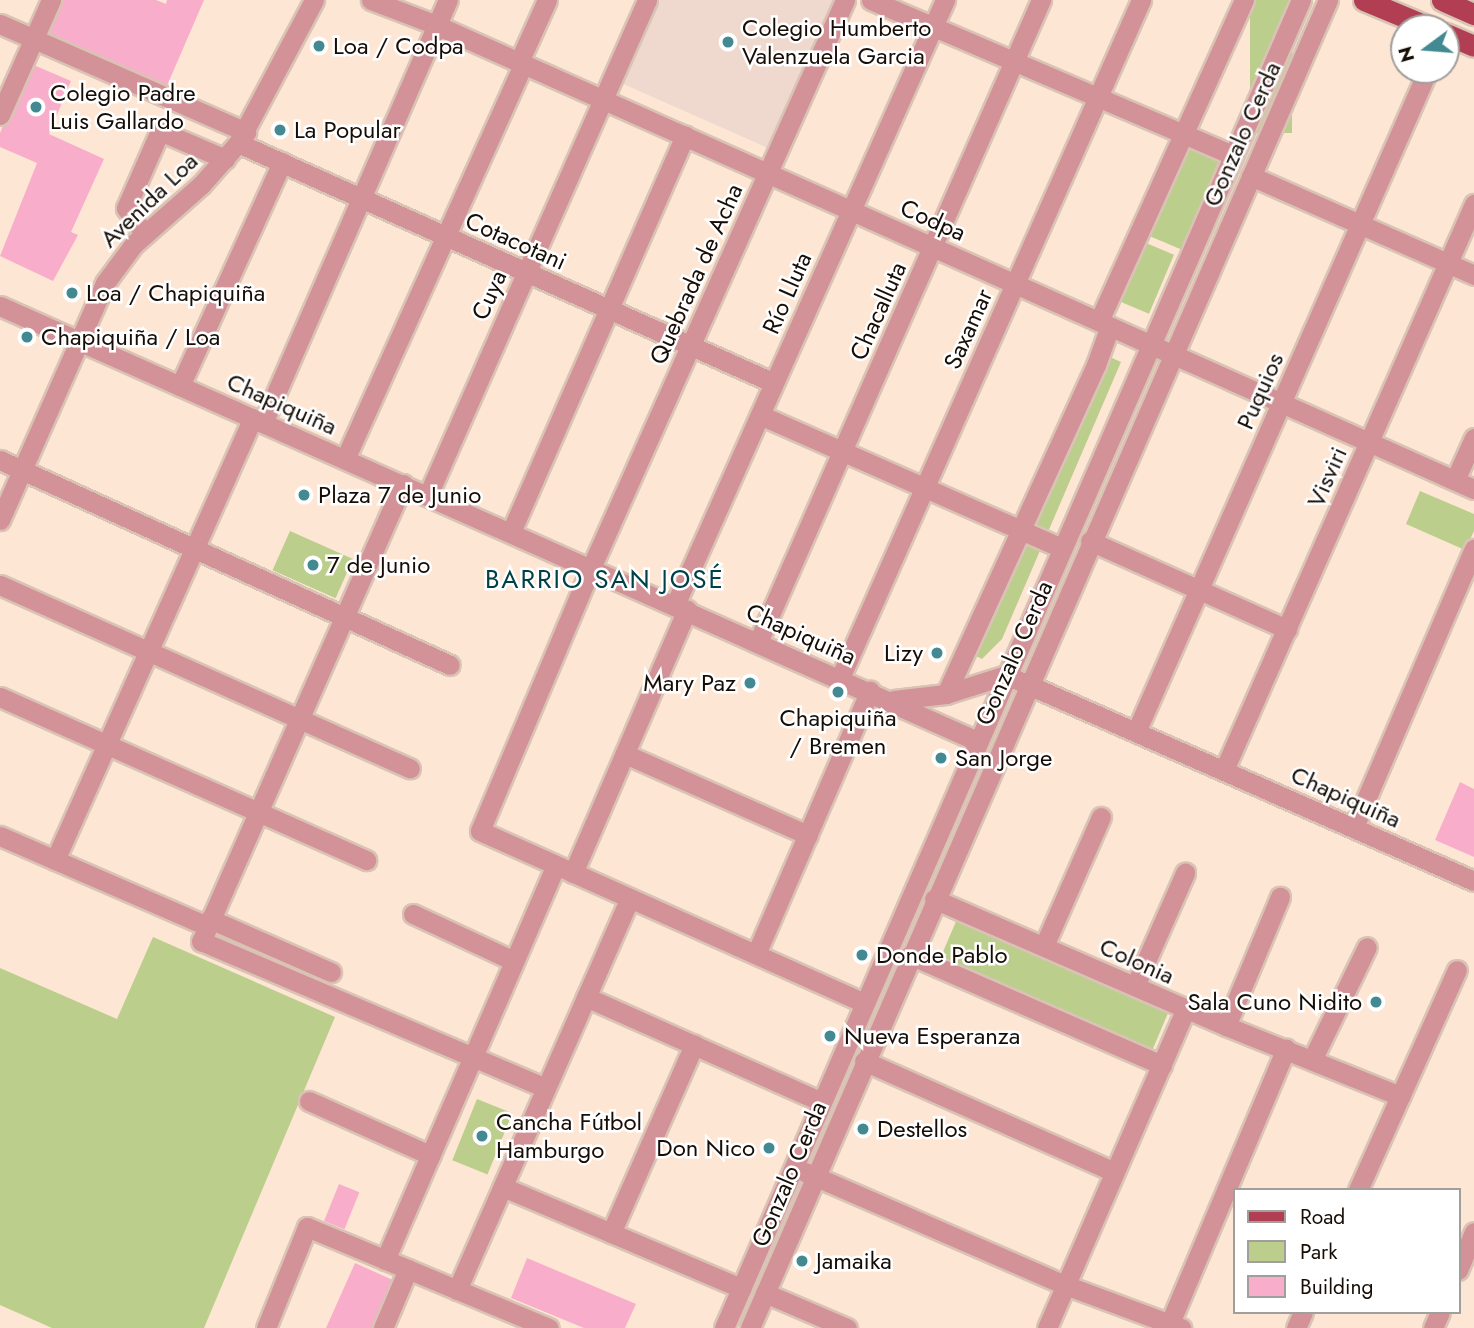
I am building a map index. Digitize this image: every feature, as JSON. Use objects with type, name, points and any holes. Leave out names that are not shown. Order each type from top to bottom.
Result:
[{"type":"main road","points":[[1364,0],[1398,14]]},
{"type":"main road","points":[[1442,0],[1474,14]]},
{"type":"street","points":[[0,115],[51,0]]},
{"type":"street","name":"Avenida Loa","points":[[0,520],[105,283],[144,233],[225,159],[242,137],[314,0]]},
{"type":"street","name":"Codpa","points":[[370,0],[436,25],[1474,489]]},
{"type":"street","points":[[55,860],[195,548],[361,198],[448,0]]},
{"type":"street","points":[[345,459],[446,236],[547,0]]},
{"type":"street","name":"Cuya","points":[[428,495],[647,0]]},
{"type":"street","name":"Quebrada de Acha","points":[[565,869],[480,831],[591,568],[845,0]]},
{"type":"street","points":[[871,0],[1233,155]]},
{"type":"street","name":"Río Lluta","points":[[385,1260],[514,961],[625,754],[760,415],[944,0]]},
{"type":"street","name":"Chacalluta","points":[[758,642],[1041,0]]},
{"type":"street","name":"Saxamar","points":[[840,678],[1141,0]]},
{"type":"street","name":"Gonzalo Cerda","points":[[946,694],[1096,365],[1104,324],[1244,0]]},
{"type":"street","name":"Gonzalo Cerda","points":[[724,1328],[863,1002],[1301,0]]},
{"type":"street","name":"Gonzalo Cerda","points":[[750,1328],[1026,684],[1328,0]]},
{"type":"street","name":"Cotacotani","points":[[0,24],[242,137],[282,162],[774,383]]},
{"type":"street","name":"Puquios","points":[[1136,732],[1422,84]]},
{"type":"street","points":[[144,233],[125,208],[160,131],[225,159]]},
{"type":"street","points":[[511,532],[611,310],[685,136]]},
{"type":"street","points":[[180,386],[282,162]]},
{"type":"street","points":[[1251,176],[1474,275]]},
{"type":"street","name":"Visviri","points":[[1224,770],[1474,204]]},
{"type":"street","name":"Chapiquiña","points":[[0,306],[870,691],[977,741]]},
{"type":"street","points":[[760,415],[1062,548]]},
{"type":"street","points":[[1455,480],[1474,438]]},
{"type":"street","points":[[0,460],[450,664]]},
{"type":"street","points":[[206,929],[402,484]]},
{"type":"street","points":[[1090,541],[1287,629]]},
{"type":"street","points":[[1354,827],[1474,549]]},
{"type":"street","points":[[0,585],[410,768]]},
{"type":"street","points":[[890,700],[946,694],[1006,675]]},
{"type":"street","name":"Chapiquiña","points":[[1006,675],[1474,881]]},
{"type":"street","points":[[756,954],[870,691]]},
{"type":"street","points":[[0,697],[366,860]]},
{"type":"street","points":[[625,754],[808,835]]},
{"type":"street","points":[[1044,946],[1101,817]]},
{"type":"street","points":[[0,836],[545,1088]]},
{"type":"street","points":[[565,869],[863,1002]]},
{"type":"street","points":[[1135,986],[1185,873]]},
{"type":"street","points":[[1226,1026],[1280,897]]},
{"type":"street","points":[[457,1290],[630,898]]},
{"type":"street","name":"Colonia","points":[[934,899],[1226,1026],[1313,1058],[1400,1096]]},
{"type":"street","points":[[413,915],[514,961]]},
{"type":"street","points":[[206,929],[331,972]]},
{"type":"street","points":[[1313,1058],[1367,947]]},
{"type":"street","points":[[910,955],[1161,1065]]},
{"type":"street","points":[[1359,1188],[1457,970]]},
{"type":"street","points":[[586,997],[820,1101]]},
{"type":"street","points":[[1047,1328],[1186,1009]]},
{"type":"street","points":[[611,1233],[694,1045]]},
{"type":"street","points":[[792,1166],[1065,1285],[1175,1326],[1286,1049]]},
{"type":"street","points":[[864,1061],[1115,1172]]},
{"type":"street","points":[[309,1101],[430,1155]]},
{"type":"street","points":[[503,1187],[741,1288]]},
{"type":"street","points":[[266,1328],[307,1227],[549,1328]]},
{"type":"street","points":[[1460,1265],[1474,1232]]},
{"type":"street","points":[[383,1328],[408,1269]]},
{"type":"street","points":[[765,1293],[847,1328]]},
{"type":"shaded area","name":"Colegio Humberto Valenzuela Garcia","points":[[658,0],[835,0],[770,149],[621,83]]},
{"type":"green space","points":[[1250,0],[1292,0],[1292,133],[1250,133]]},
{"type":"green space","points":[[1187,139],[1222,154],[1181,250],[1146,235]]},
{"type":"green space","points":[[1139,240],[1174,255],[1149,314],[1114,299]]},
{"type":"green space","points":[[1092,349],[1121,362],[1002,639],[982,659],[962,649]]},
{"type":"green space","points":[[1420,491],[1474,514],[1474,531],[1465,550],[1406,524]]},
{"type":"green space","name":"7 de Junio","points":[[290,531],[353,559],[336,598],[273,570]]},
{"type":"green space","points":[[957,919],[1170,1009],[1149,1057],[937,967]]},
{"type":"green space","points":[[153,937],[335,1017],[204,1328],[52,1328],[0,1305],[0,968],[117,1019]]},
{"type":"green space","name":"Cancha Fútbol Hamburgo","points":[[477,1099],[512,1113],[488,1174],[452,1160]]},
{"type":"building","points":[[57,0],[156,0],[166,4],[167,0],[204,0],[166,88],[42,33]]},
{"type":"building","points":[[29,63],[71,81],[49,134],[104,159],[71,232],[78,235],[53,281],[0,256],[37,163],[0,147],[0,133]]},
{"type":"building","points":[[1460,782],[1474,789],[1474,857],[1435,840]]},
{"type":"building","points":[[339,1184],[359,1192],[344,1229],[324,1221]]},
{"type":"building","points":[[527,1258],[636,1304],[625,1328],[584,1328],[511,1298]]},
{"type":"building","points":[[355,1263],[395,1281],[372,1328],[326,1328]]},
{"type":"place","name":"Colegio Humberto Valenzuela Garcia","points":[[728,42]]},
{"type":"place","name":"Loa / Codpa","points":[[319,46]]},
{"type":"place","name":"Colegio Padre Luis Gallardo","points":[[36,107]]},
{"type":"place","name":"La Popular","points":[[280,130]]},
{"type":"place","name":"Loa / Chapiquiña","points":[[72,293]]},
{"type":"place","name":"Chapiquiña / Loa","points":[[27,337]]},
{"type":"place","name":"Plaza 7 de Junio","points":[[304,495]]},
{"type":"place","name":"7 de Junio","points":[[313,565]]},
{"type":"place","name":"Lizy","points":[[937,653]]},
{"type":"place","name":"Mary Paz","points":[[750,683]]},
{"type":"place","name":"Chapiquiña / Bremen","points":[[838,692]]},
{"type":"place","name":"San Jorge","points":[[941,758]]},
{"type":"place","name":"Donde Pablo","points":[[862,955]]},
{"type":"place","name":"Sala Cuno Nidito","points":[[1376,1002]]},
{"type":"place","name":"Nueva Esperanza","points":[[830,1036]]},
{"type":"place","name":"Destellos","points":[[863,1129]]},
{"type":"place","name":"Cancha Fútbol Hamburgo","points":[[482,1136]]},
{"type":"place","name":"Don Nico","points":[[769,1148]]},
{"type":"place","name":"Jamaika","points":[[802,1261]]},
{"type":"district","name":"BARRIO SAN JOSÉ","points":[[605,580]]}]
